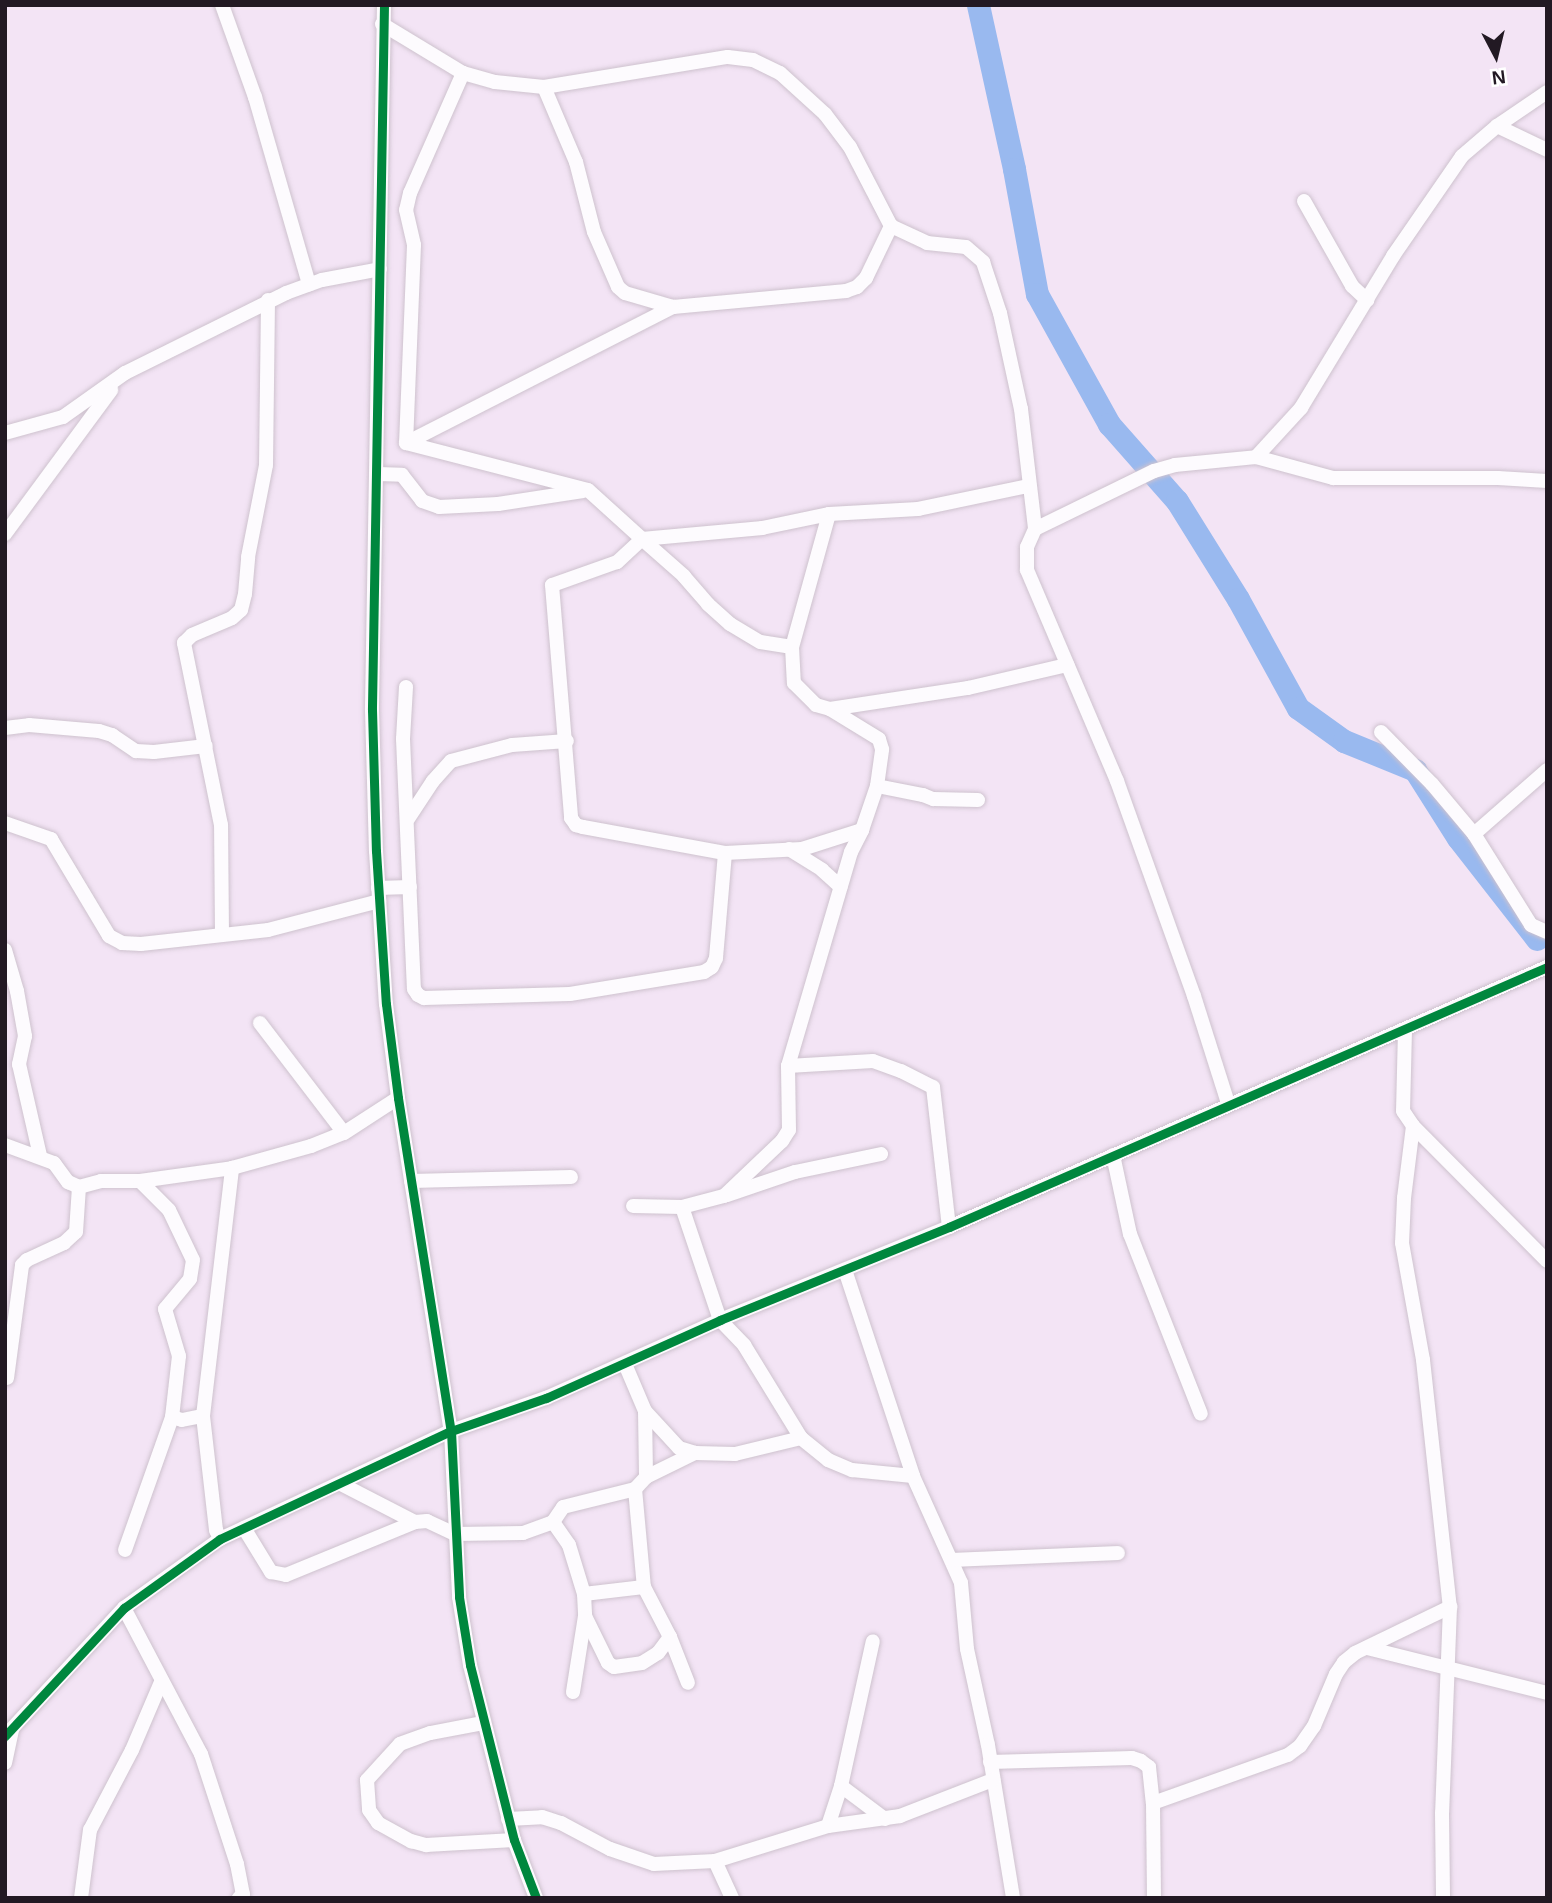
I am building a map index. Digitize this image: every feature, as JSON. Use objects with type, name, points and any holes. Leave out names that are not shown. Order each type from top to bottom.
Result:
[{"type":"street","points":[[222,5],[255,97],[309,284]]},
{"type":"street","points":[[384,5],[372,710],[386,1004],[398,1098],[451,1430],[458,1597],[482,1723],[514,1840],[536,1898]]},
{"type":"street","points":[[382,24],[463,73],[495,82],[544,87],[728,57],[754,60],[780,73],[825,114],[850,147],[891,226],[927,243],[966,247],[983,262],[1011,357],[1021,409],[1035,529],[1027,547],[1027,570],[1117,780],[1194,996],[1228,1103]]},
{"type":"street","points":[[406,443],[414,245],[406,210],[410,193],[463,73]]},
{"type":"street","points":[[544,87],[576,162],[594,232],[618,287],[625,293],[673,307],[846,291],[866,278],[891,226]]},
{"type":"street","points":[[1256,457],[1301,408],[1393,256],[1462,156],[1497,126],[1547,92]]},
{"type":"street","points":[[1497,126],[1547,150]]},
{"type":"street","points":[[1304,201],[1352,286],[1367,300]]},
{"type":"street","points":[[5,433],[63,417],[125,373],[268,300],[309,284],[380,270]]},
{"type":"street","points":[[222,934],[221,825],[184,643],[192,635],[232,618],[241,610],[245,594],[248,557],[267,454],[268,300]]},
{"type":"street","points":[[406,443],[673,307]]},
{"type":"street","points":[[5,534],[125,373]]},
{"type":"street","points":[[406,443],[588,490],[684,576],[730,624],[760,642],[792,647]]},
{"type":"street","points":[[1035,529],[1154,471],[1175,465],[1256,457],[1333,478],[1498,478],[1547,481]]},
{"type":"street","points":[[378,474],[402,475],[422,501],[439,507],[498,504],[588,490]]},
{"type":"street","points":[[862,830],[826,842],[789,849],[725,853],[576,825],[571,818],[567,741],[552,585],[617,562],[642,539],[762,528],[829,514],[918,509],[1028,486]]},
{"type":"street","points":[[724,1196],[789,1130],[788,1066],[851,852],[862,830],[877,786],[882,749],[879,739],[830,709],[816,705],[794,683],[792,647],[829,514]]},
{"type":"street","points":[[830,709],[968,688],[1067,665]]},
{"type":"street","points":[[405,687],[403,739],[414,989],[418,995],[424,998],[570,994],[704,972],[712,967],[716,958],[725,853]]},
{"type":"street","points":[[5,728],[29,725],[99,731],[112,735],[136,751],[154,752],[206,746]]},
{"type":"street","points":[[1381,732],[1432,784],[1474,834],[1531,925],[1547,932]]},
{"type":"street","points":[[408,819],[433,781],[451,761],[512,745],[567,741]]},
{"type":"street","points":[[1474,834],[1547,769]]},
{"type":"street","points":[[877,786],[933,799],[978,800]]},
{"type":"street","points":[[5,823],[51,839],[109,936],[122,943],[141,944],[268,930],[410,887]]},
{"type":"street","points":[[789,849],[822,870],[841,887]]},
{"type":"street","points":[[5,950],[17,991],[25,1036],[19,1064],[40,1156]]},
{"type":"street","points":[[5,1763],[8,1733],[124,1608],[220,1539],[451,1430],[546,1398],[720,1320],[949,1227],[1228,1103],[1405,1030],[1547,967]]},
{"type":"street","points":[[260,1023],[344,1133]]},
{"type":"street","points":[[1405,1030],[1403,1111],[1413,1126],[1547,1262]]},
{"type":"street","points":[[788,1066],[873,1061],[901,1070],[933,1087],[949,1227]]},
{"type":"street","points":[[5,1145],[54,1163],[68,1182],[79,1187],[101,1181],[140,1181],[232,1168],[344,1133],[398,1098]]},
{"type":"street","points":[[1413,1126],[1404,1198],[1402,1242],[1423,1360],[1450,1607],[1442,1813],[1443,1898]]},
{"type":"street","points":[[633,1206],[682,1207],[795,1172],[881,1154]]},
{"type":"street","points":[[1113,1154],[1129,1234],[1201,1414]]},
{"type":"street","points":[[220,1539],[216,1530],[203,1416],[232,1168]]},
{"type":"street","points":[[411,1181],[571,1177]]},
{"type":"street","points":[[125,1550],[172,1417],[179,1356],[166,1309],[190,1279],[193,1260],[169,1210],[140,1181]]},
{"type":"street","points":[[7,1378],[22,1265],[27,1260],[64,1243],[76,1232],[79,1187]]},
{"type":"street","points":[[682,1207],[720,1320],[744,1345],[801,1438],[828,1460],[852,1470],[913,1476]]},
{"type":"street","points":[[845,1270],[913,1476],[961,1583],[967,1649],[1013,1898]]},
{"type":"street","points":[[625,1364],[645,1411],[679,1448],[695,1452],[735,1454],[801,1438]]},
{"type":"street","points":[[645,1411],[646,1477]]},
{"type":"street","points":[[172,1417],[182,1420],[203,1416]]},
{"type":"street","points":[[244,1528],[271,1572],[286,1575],[415,1522],[427,1521],[455,1534],[523,1533],[553,1522],[564,1507],[635,1489],[646,1477],[695,1452]]},
{"type":"street","points":[[341,1483],[415,1522]]},
{"type":"street","points":[[635,1489],[644,1587],[670,1637],[688,1683]]},
{"type":"street","points":[[553,1522],[569,1545],[584,1594],[585,1616],[573,1692]]},
{"type":"street","points":[[952,1560],[1118,1553]]},
{"type":"street","points":[[584,1594],[644,1587]]},
{"type":"street","points":[[1153,1802],[1288,1755],[1300,1746],[1314,1726],[1340,1668],[1355,1653],[1450,1607]]},
{"type":"street","points":[[124,1608],[201,1754],[237,1864],[243,1895],[239,1898]]},
{"type":"street","points":[[585,1616],[608,1663],[614,1667],[633,1667],[658,1654],[670,1637]]},
{"type":"street","points":[[828,1826],[841,1786],[873,1641]]},
{"type":"street","points":[[1367,1648],[1547,1693]]},
{"type":"street","points":[[81,1898],[90,1830],[132,1750],[161,1682]]},
{"type":"street","points":[[482,1723],[430,1733],[400,1745],[367,1780],[369,1810],[378,1823],[411,1841],[426,1845],[514,1840]]},
{"type":"street","points":[[990,1762],[1132,1758],[1149,1767],[1153,1802],[1154,1898]]},
{"type":"street","points":[[508,1819],[541,1817],[610,1849],[654,1864],[715,1861],[828,1826],[886,1819],[993,1780]]},
{"type":"street","points":[[841,1786],[886,1819]]},
{"type":"street","points":[[715,1861],[732,1898]]},
{"type":"waterway","points":[[978,5],[1014,169],[1037,294],[1109,424],[1177,501],[1238,599],[1298,708],[1344,741],[1415,770],[1458,838],[1537,939]]},
{"type":"cycle path","points":[[384,5],[372,710],[376,851],[386,1004],[398,1098],[451,1431],[459,1597],[470,1665],[514,1840],[536,1898]]},
{"type":"cycle path","points":[[5,1736],[124,1608],[220,1539],[451,1431],[546,1398],[720,1320],[949,1227],[1547,967]]}]
